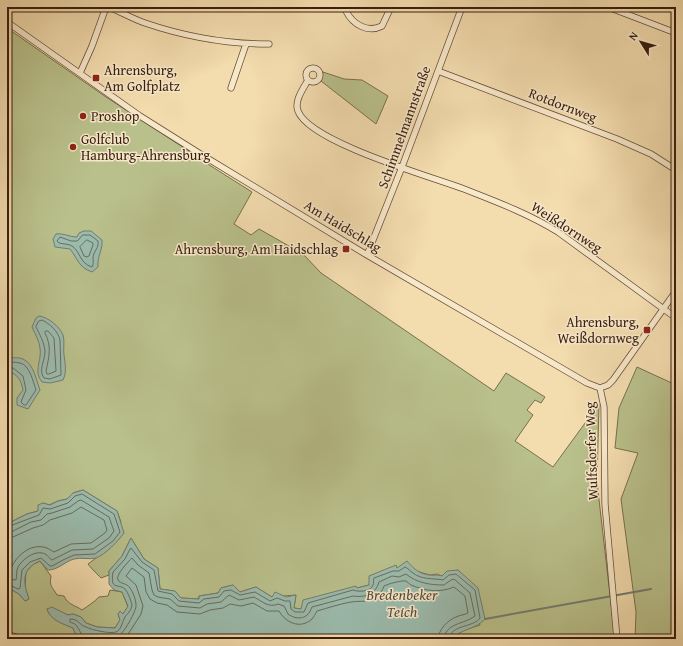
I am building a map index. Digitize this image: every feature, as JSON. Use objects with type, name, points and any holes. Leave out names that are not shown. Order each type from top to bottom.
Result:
[{"type":"street","points":[[80,73],[92,46],[106,7]]},
{"type":"street","points":[[109,7],[144,23],[185,36],[246,44],[269,44]]},
{"type":"street","points":[[347,7],[346,11],[352,20],[367,29],[382,26],[391,7]]},
{"type":"street","name":"Schimmelmannstraße","points":[[367,255],[402,167],[462,7]]},
{"type":"street","points":[[608,7],[676,33]]},
{"type":"street","name":"Am Haidschlag","points":[[7,22],[140,116],[202,155],[367,255],[587,383],[600,388]]},
{"type":"street","points":[[231,88],[246,44]]},
{"type":"street","name":"Rotdornweg","points":[[438,71],[617,139],[651,154],[676,170]]},
{"type":"street","name":"Weißdornweg","points":[[308,80],[297,103],[298,111],[305,120],[327,137],[363,153],[463,189],[539,220],[558,232],[676,318]]},
{"type":"street","name":"Wulfsdorfer Weg","points":[[617,639],[605,504],[604,408],[600,388],[608,385],[613,380],[676,291]]},
{"type":"green space","name":"Golfclub Hamburg-Ahrensburg","points":[[7,28],[106,97],[252,192],[234,224],[251,235],[259,229],[303,254],[321,273],[494,391],[506,373],[545,397],[541,403],[535,400],[527,410],[533,415],[515,441],[553,467],[599,404],[597,482],[615,639],[452,639],[462,631],[480,625],[467,579],[458,570],[442,576],[396,568],[396,566],[369,585],[301,609],[294,608],[296,595],[272,597],[256,587],[240,592],[233,585],[221,588],[218,593],[199,596],[199,599],[181,598],[174,591],[160,589],[158,568],[144,559],[131,538],[122,556],[109,571],[109,575],[101,578],[88,564],[96,558],[121,522],[117,511],[83,490],[73,493],[67,499],[49,505],[43,503],[38,511],[27,514],[7,524]]},
{"type":"green space","points":[[323,72],[344,79],[362,80],[388,96],[376,124],[321,81]]},
{"type":"green space","points":[[637,367],[676,385],[676,639],[635,639],[636,612],[621,499],[638,453],[615,448],[619,408]]},
{"type":"green space","points":[[40,561],[51,576],[50,580],[52,588],[57,595],[64,596],[70,603],[82,610],[99,597],[108,596],[110,590],[122,592],[128,607],[123,614],[120,612],[118,614],[120,620],[115,628],[97,627],[86,623],[81,617],[73,614],[68,615],[52,608],[47,609],[51,616],[73,628],[80,639],[25,639],[20,635],[7,631],[7,587],[19,594],[25,601],[29,599],[25,588],[26,572],[32,565]]},
{"type":"water","points":[[91,231],[102,240],[98,267],[92,272],[81,265],[70,249],[55,247],[53,239],[56,234],[77,237],[79,233]]},
{"type":"water","points":[[39,316],[46,318],[53,323],[63,335],[65,374],[63,380],[50,383],[42,382],[39,378],[38,370],[40,348],[32,327],[36,318]]},
{"type":"water","points":[[7,358],[23,359],[27,361],[32,368],[40,390],[28,409],[17,405],[17,398],[23,390],[18,378],[14,374],[7,371]]},
{"type":"water","points":[[83,490],[117,511],[124,533],[108,550],[96,558],[74,559],[52,570],[48,570],[40,561],[34,564],[29,568],[25,577],[29,599],[25,601],[19,594],[7,587],[7,524],[27,514],[38,511],[38,505],[43,503],[50,505],[67,499],[73,493]]},
{"type":"water","name":"Bredenbeker Teich","points":[[131,538],[144,559],[158,568],[160,589],[175,591],[181,598],[199,599],[199,596],[218,593],[221,588],[233,585],[240,592],[256,587],[272,597],[275,592],[286,597],[296,595],[294,608],[301,609],[303,600],[356,586],[357,588],[369,585],[369,576],[396,565],[397,568],[407,561],[416,570],[425,574],[442,576],[447,571],[458,570],[478,588],[485,619],[481,623],[456,635],[452,639],[80,639],[73,628],[54,619],[47,609],[52,607],[68,615],[73,614],[81,617],[86,623],[97,627],[115,628],[120,620],[118,614],[120,611],[123,614],[128,606],[122,592],[114,590],[109,584],[109,571],[122,556]]},
{"type":"waterway","points":[[485,619],[651,589]]},
{"type":"place","name":"Ahrensburg, Am Golfplatz","points":[[96,78]]},
{"type":"place","name":"Proshop","points":[[83,116]]},
{"type":"place","name":"Golfclub Hamburg-Ahrensburg","points":[[73,147]]},
{"type":"place","name":"Ahrensburg, Am Haidschlag","points":[[346,249]]},
{"type":"place","name":"Ahrensburg, Weißdornweg","points":[[647,330]]}]
